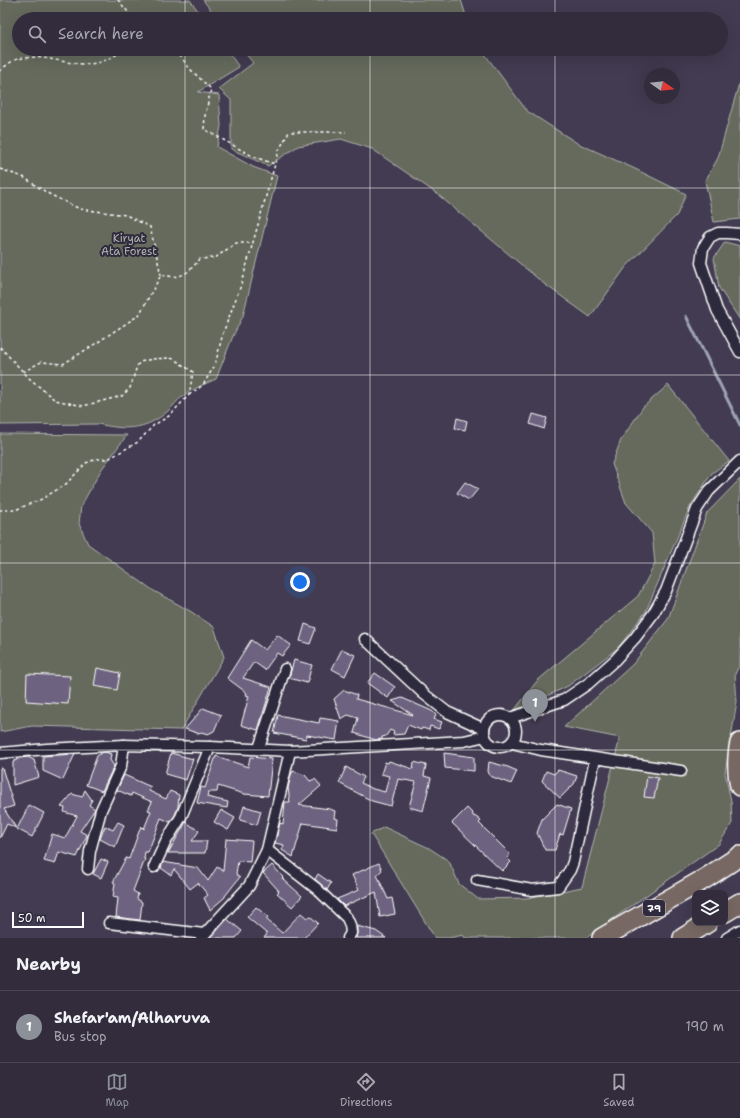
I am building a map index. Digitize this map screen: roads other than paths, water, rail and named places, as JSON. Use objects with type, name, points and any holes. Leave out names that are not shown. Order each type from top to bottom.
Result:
[{"type":"highway","points":[[740,743],[738,755],[738,779],[740,786]]},
{"type":"highway","points":[[706,878],[740,844]]},
{"type":"highway","name":"79","points":[[602,938],[706,878],[740,856]]},
{"type":"highway","points":[[728,910],[740,903]]},
{"type":"highway","points":[[683,938],[702,926]]},
{"type":"street","points":[[740,234],[727,232],[718,233],[710,237],[703,248],[701,263],[717,310],[740,352]]},
{"type":"street","points":[[510,718],[564,700],[589,683],[615,660],[636,638],[653,614],[666,591],[696,509],[709,491],[740,461]]},
{"type":"street","points":[[0,753],[124,745],[259,748],[290,751],[464,741],[484,732],[488,720],[501,714],[510,718],[516,727],[517,732],[512,742],[502,747],[497,747],[491,744],[484,732],[447,712],[424,694],[365,639]]},
{"type":"street","points":[[259,748],[285,669]]},
{"type":"street","points":[[512,742],[541,750],[681,772]]},
{"type":"street","points":[[88,869],[90,851],[100,815],[121,766],[124,745]]},
{"type":"street","points":[[154,867],[166,840],[181,817],[210,747]]},
{"type":"street","points":[[109,923],[203,936],[249,886],[267,850],[290,751]]},
{"type":"street","points":[[477,880],[532,890],[558,887],[570,870],[573,862],[595,759]]},
{"type":"street","points":[[267,850],[317,889],[347,918],[351,933],[348,938]]},
{"type":"street","points":[[727,938],[740,930]]},
{"type":"waterway","points":[[686,316],[740,425]]},
{"type":"place","name":"Shefar'am/Alharuva","points":[[535,722]]},
{"type":"park label","name":"Kiryat Ata Forest","points":[[129,244]]}]
